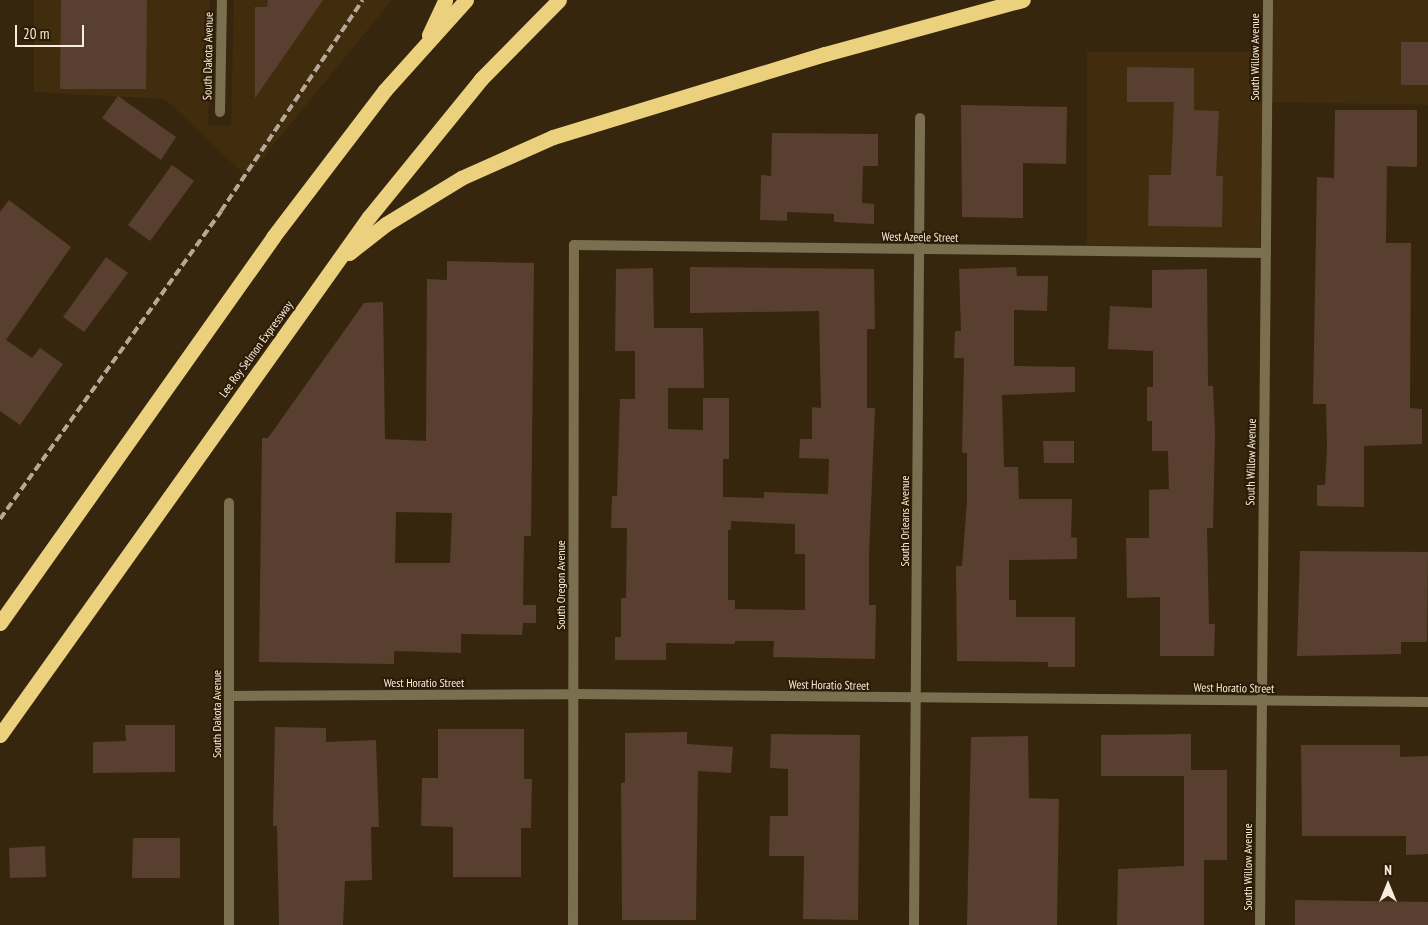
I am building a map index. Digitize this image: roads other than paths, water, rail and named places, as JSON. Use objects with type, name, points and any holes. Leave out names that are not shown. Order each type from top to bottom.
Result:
[{"type":"highway","points":[[444,15],[445,0]]},
{"type":"highway","points":[[0,623],[273,237],[424,45],[444,15],[466,0]]},
{"type":"highway","name":"Lee Roy Selmon Expressway","points":[[0,735],[336,263],[448,116],[559,0]]},
{"type":"highway","points":[[336,263],[434,193],[532,145],[825,54],[1023,0]]},
{"type":"street","name":"South Dakota Avenue","points":[[220,112],[222,0]]},
{"type":"street","name":"South Willow Avenue","points":[[1260,925],[1268,0]]},
{"type":"street","name":"South Orleans Avenue","points":[[914,925],[920,118]]},
{"type":"street","name":"West Azeele Street","points":[[574,245],[1266,253]]},
{"type":"street","name":"South Oregon Avenue","points":[[572,925],[574,245]]},
{"type":"street","name":"South Dakota Avenue","points":[[229,503],[229,925]]},
{"type":"street","name":"West Horatio Street","points":[[230,696],[574,694],[1428,702]]},
{"type":"railway","points":[[0,519],[221,211],[363,0]]}]
